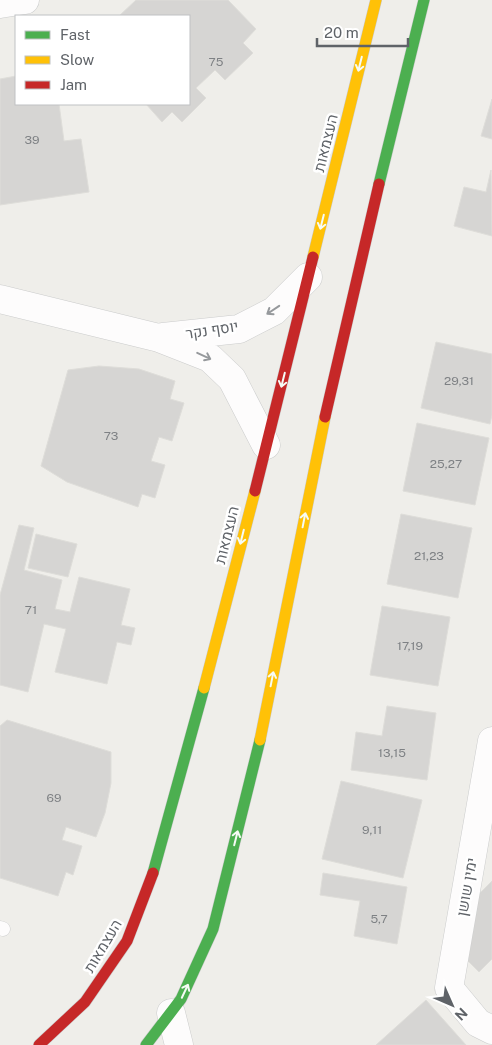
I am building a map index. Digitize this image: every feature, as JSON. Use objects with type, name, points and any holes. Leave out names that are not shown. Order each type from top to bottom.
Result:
[{"type":"main road","name":"העצמאות","points":[[39,1045],[85,1002],[127,941],[148,890],[185,761],[266,445],[376,0]]},
{"type":"main road","points":[[146,1045],[181,999],[213,928],[258,749],[332,380],[424,0]]},
{"type":"street","points":[[0,4],[25,0]]},
{"type":"street","name":"יוסף נקר","points":[[159,338],[239,329],[274,311],[308,277]]},
{"type":"street","name":"יוסף נקר","points":[[2,307],[159,338],[210,358],[232,379],[266,445]]},
{"type":"street","name":"ימין שושן","points":[[485,1026],[449,988],[492,741]]},
{"type":"street","points":[[172,1012],[179,1045]]},
{"type":"building","points":[[136,0],[228,0],[256,29],[243,43],[253,53],[225,80],[215,70],[196,88],[206,98],[182,122],[172,112],[162,122],[147,105],[190,105],[190,15],[120,15]]},
{"type":"building","points":[[15,76],[15,105],[59,105],[64,141],[81,139],[89,192],[0,205],[0,79]]},
{"type":"building","points":[[492,99],[492,139],[481,136]]},
{"type":"building","points":[[491,170],[492,236],[454,226],[464,187],[486,192]]},
{"type":"building","points":[[436,342],[492,354],[492,415],[490,424],[421,408]]},
{"type":"building","points":[[99,366],[139,369],[175,381],[170,399],[184,403],[172,441],[159,437],[151,461],[165,465],[155,498],[142,494],[138,507],[67,482],[41,466],[68,370]]},
{"type":"building","points":[[417,423],[489,438],[475,505],[403,491]]},
{"type":"building","points":[[401,514],[472,528],[458,598],[387,584]]},
{"type":"building","points":[[19,525],[34,528],[24,570],[62,580],[55,609],[70,612],[79,577],[130,589],[121,625],[135,628],[131,645],[117,642],[107,684],[55,672],[66,629],[44,624],[28,692],[0,685],[0,595]]},
{"type":"building","points":[[36,534],[77,544],[68,577],[28,568]]},
{"type":"building","points":[[382,606],[450,617],[438,686],[370,675]]},
{"type":"building","points":[[387,706],[436,713],[427,780],[351,770],[356,732],[382,736]]},
{"type":"building","points":[[7,720],[111,752],[111,783],[105,813],[96,837],[66,827],[62,840],[82,846],[73,875],[66,872],[58,896],[0,878],[0,726]]},
{"type":"building","points":[[341,781],[422,800],[403,878],[322,859]]},
{"type":"building","points":[[323,873],[407,887],[397,944],[354,936],[360,901],[320,895]]},
{"type":"building","points":[[492,881],[492,959],[479,972],[468,961],[479,894]]},
{"type":"building","points":[[426,1000],[466,1045],[376,1045]]},
{"type":"traffic: fast","points":[[379,184],[424,0]]},
{"type":"traffic: fast","points":[[153,873],[204,688]]},
{"type":"traffic: fast","points":[[146,1045],[181,999],[213,929],[260,740]]},
{"type":"traffic: slow","points":[[313,257],[376,0]]},
{"type":"traffic: slow","points":[[260,740],[325,417]]},
{"type":"traffic: slow","points":[[204,688],[255,491]]},
{"type":"traffic: jam","points":[[325,417],[379,184]]},
{"type":"traffic: jam","points":[[255,491],[313,257]]},
{"type":"traffic: jam","points":[[39,1045],[85,1002],[127,941],[153,873]]}]
